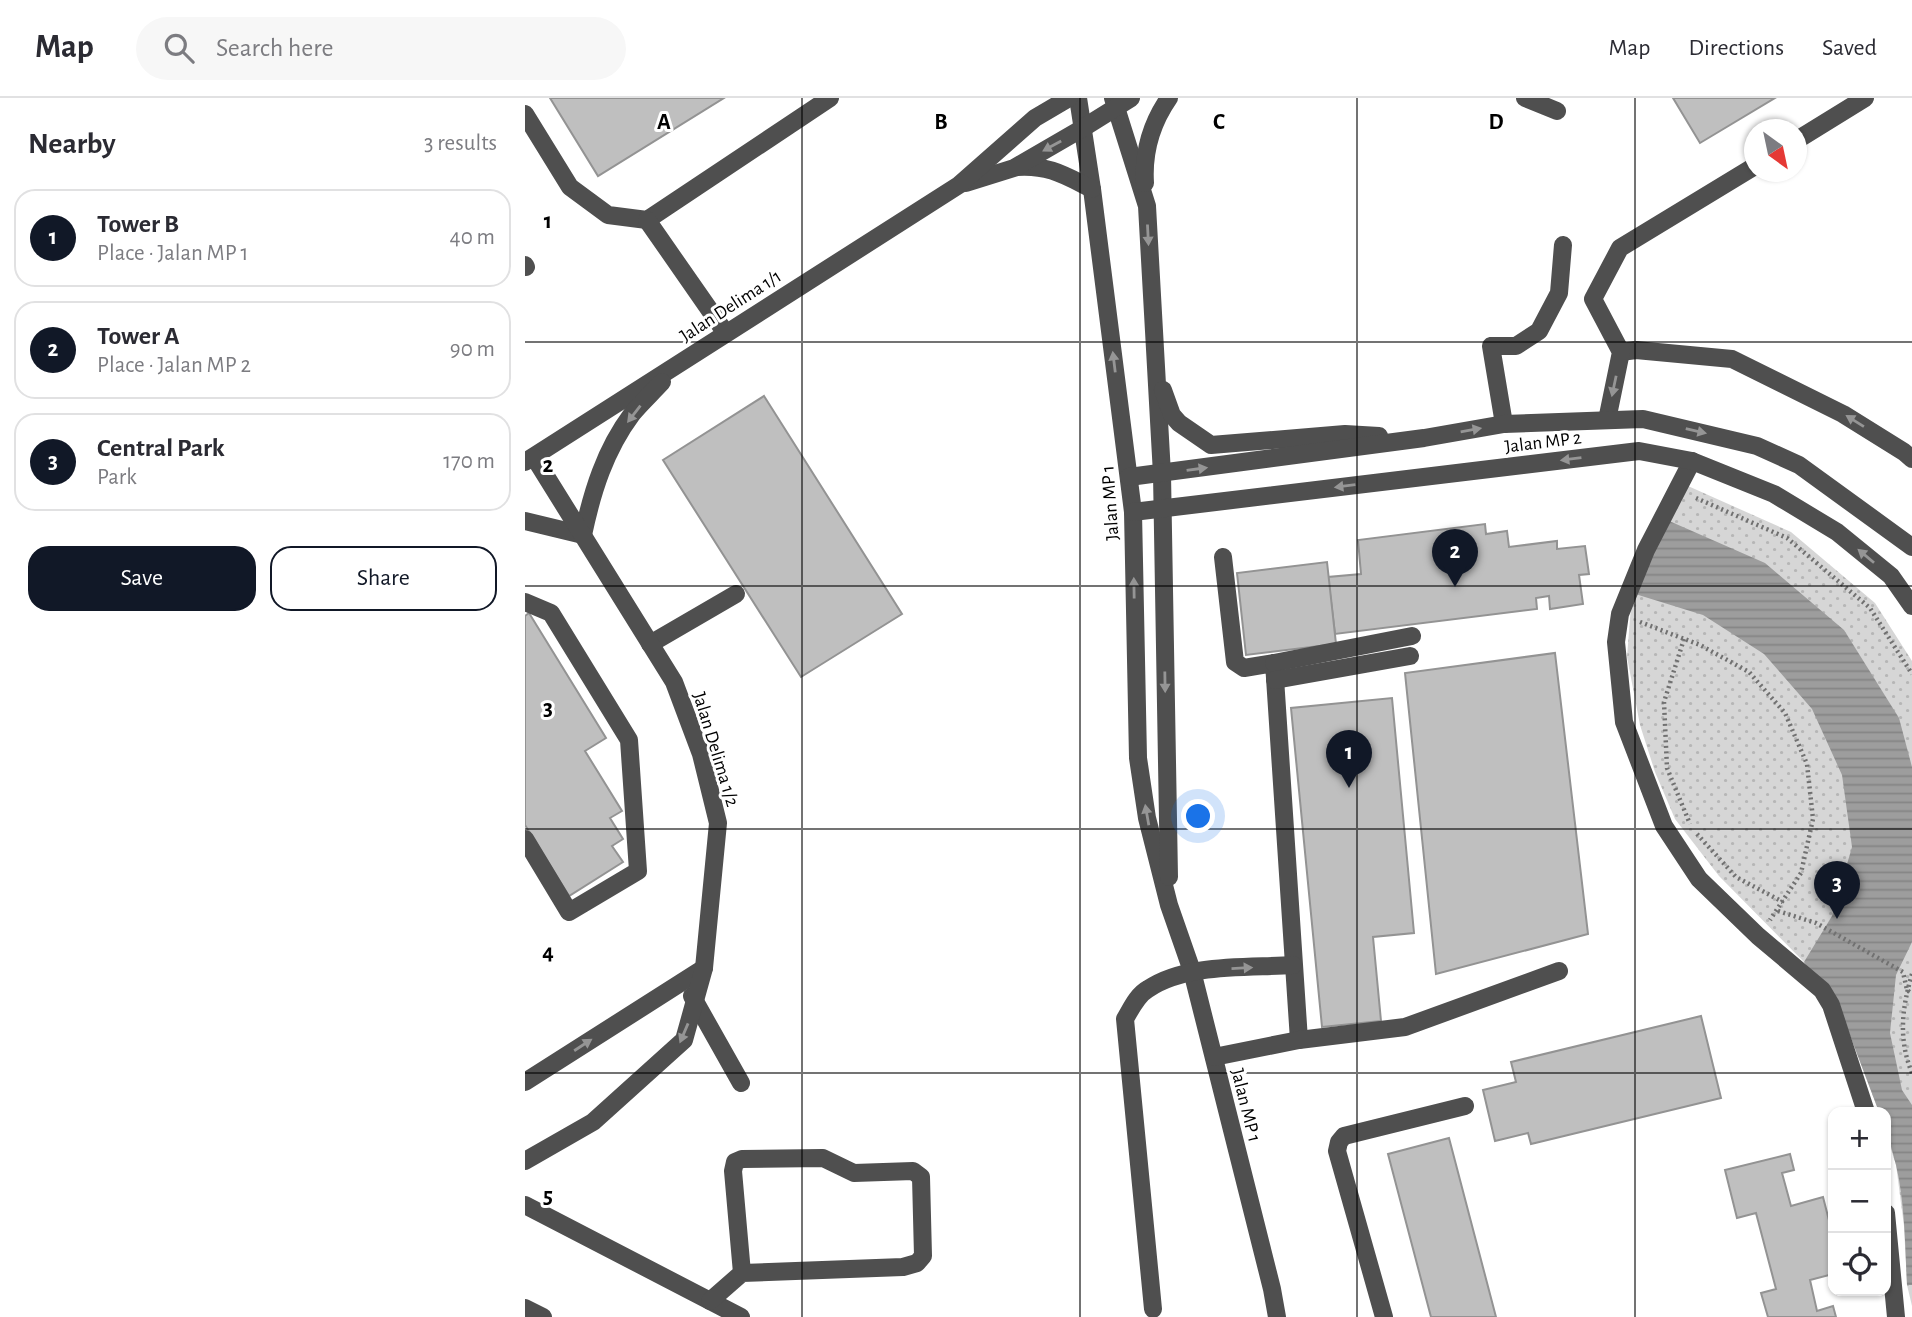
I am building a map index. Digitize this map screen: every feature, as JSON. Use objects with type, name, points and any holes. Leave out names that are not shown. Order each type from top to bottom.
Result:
[{"type":"street","points":[[525,114],[570,187],[608,215],[647,220],[830,98]]},
{"type":"street","name":"Jalan Delima 1/1","points":[[530,460],[725,332],[959,185],[1035,118],[1069,98]]},
{"type":"street","name":"Jalan MP 1","points":[[1078,98],[1133,512],[1138,758],[1147,818],[1169,905],[1192,971],[1277,1317]]},
{"type":"street","points":[[1147,206],[1144,166],[1154,119],[1169,98]]},
{"type":"street","points":[[1525,98],[1557,111]]},
{"type":"street","points":[[1807,134],[1865,98]]},
{"type":"street","name":"Jalan Delima 1/1","points":[[959,185],[1014,167],[1083,128],[1120,101]]},
{"type":"street","name":"Jalan MP 1","points":[[1120,101],[1147,206],[1162,474],[1169,905]]},
{"type":"street","points":[[1014,167],[1037,166],[1056,171],[1092,189]]},
{"type":"street","points":[[1607,420],[1621,352],[1593,299],[1620,248],[1744,173]]},
{"type":"street","points":[[647,220],[725,332]]},
{"type":"street","points":[[1504,424],[1491,346],[1516,346],[1539,331],[1559,293],[1563,245]]},
{"type":"street","points":[[1621,352],[1636,350],[1732,359],[1843,414],[1912,458]]},
{"type":"street","points":[[525,522],[583,535],[597,482],[614,442],[632,414],[679,363]]},
{"type":"street","points":[[1156,374],[1172,415],[1210,445],[1345,434],[1424,438]]},
{"type":"street","name":"Jalan MP 2","points":[[1129,477],[1424,438],[1504,424],[1643,419],[1757,446],[1799,465],[1912,547]]},
{"type":"street","name":"Jalan MP 2","points":[[1133,512],[1639,451],[1692,461],[1774,494],[1837,532],[1891,576],[1912,606]]},
{"type":"street","name":"Jalan Delima 1/2","points":[[525,1161],[593,1122],[684,1040],[704,968],[718,823],[701,754],[674,682],[583,535],[530,460]]},
{"type":"street","points":[[1692,461],[1646,550],[1620,614],[1616,642],[1624,722],[1664,825],[1699,879],[1758,936],[1822,990],[1831,1005],[1864,1107]]},
{"type":"street","points":[[1223,557],[1235,662],[1244,668],[1274,672],[1410,656]]},
{"type":"street","points":[[650,644],[736,594]]},
{"type":"street","points":[[525,602],[551,613],[629,740],[638,872],[569,912],[525,839]]},
{"type":"street","points":[[1274,672],[1412,636]]},
{"type":"street","points":[[1274,672],[1299,1040]]},
{"type":"street","points":[[1153,1310],[1125,1019],[1141,994],[1149,987],[1192,971],[1293,965]]},
{"type":"street","points":[[525,1082],[704,968]]},
{"type":"street","points":[[1214,1057],[1299,1040],[1405,1027],[1559,971]]},
{"type":"street","points":[[683,981],[741,1083]]},
{"type":"street","points":[[1384,1317],[1337,1151],[1339,1142],[1344,1136],[1465,1106]]},
{"type":"street","points":[[710,1301],[742,1273],[903,1267],[917,1263],[923,1256],[921,1177],[913,1171],[854,1173],[823,1158],[742,1159],[735,1162],[733,1171],[742,1273]]},
{"type":"street","points":[[525,1205],[741,1317]]},
{"type":"street","points":[[1888,1233],[1896,1317]]},
{"type":"street","points":[[525,1308],[543,1317]]},
{"type":"path","points":[[1678,490],[1787,538],[1870,608],[1912,674]]},
{"type":"path","points":[[1620,614],[1700,645],[1749,672],[1785,713],[1807,764],[1813,819],[1801,873],[1778,911],[1758,936]]},
{"type":"path","points":[[1684,639],[1664,702],[1667,768],[1692,828],[1736,877],[1783,902]]},
{"type":"path","points":[[1778,911],[1816,923],[1903,972],[1907,990],[1912,995]]},
{"type":"path","points":[[1912,974],[1903,1004],[1904,1054],[1912,1073]]},
{"type":"shaded area","points":[[1688,486],[1791,532],[1875,603],[1912,661],[1912,1306],[1907,1285],[1904,1226],[1896,1165],[1891,1149],[1891,1107],[1877,1107],[1845,1022],[1804,962],[1719,876],[1675,819],[1655,772],[1640,725],[1627,657],[1632,593]]},
{"type":"shaded area","points":[[1667,520],[1765,563],[1844,630],[1899,718],[1912,767],[1912,942],[1896,975],[1890,1033],[1902,1090],[1912,1105],[1912,1285],[1907,1285],[1901,1195],[1891,1145],[1891,1107],[1877,1107],[1845,1022],[1804,962],[1832,916],[1852,847],[1842,775],[1812,709],[1764,654],[1703,615],[1632,593]]},
{"type":"building","points":[[550,98],[724,98],[598,176]]},
{"type":"building","points":[[1673,98],[1775,98],[1700,143]]},
{"type":"building","points":[[764,396],[902,614],[801,677],[663,460]]},
{"type":"building","points":[[1485,524],[1486,534],[1507,531],[1509,547],[1557,541],[1557,549],[1585,546],[1589,574],[1579,575],[1583,604],[1550,609],[1549,596],[1536,598],[1537,609],[1335,634],[1328,577],[1361,574],[1358,540]]},
{"type":"building","points":[[1327,562],[1336,644],[1246,655],[1237,573]]},
{"type":"building","points":[[529,613],[606,738],[585,751],[622,811],[610,818],[623,839],[612,846],[623,862],[569,896],[525,825],[525,616]]},
{"type":"building","points":[[1555,653],[1588,934],[1436,974],[1405,673]]},
{"type":"building","points":[[1392,698],[1414,933],[1373,937],[1381,1021],[1322,1027],[1291,708]]},
{"type":"building","points":[[1701,1016],[1721,1098],[1531,1144],[1528,1133],[1495,1141],[1483,1090],[1516,1082],[1511,1062]]},
{"type":"building","points":[[1449,1138],[1496,1317],[1431,1317],[1388,1154]]},
{"type":"building","points":[[1790,1154],[1794,1170],[1782,1173],[1791,1206],[1823,1197],[1828,1216],[1828,1275],[1810,1280],[1817,1311],[1833,1306],[1836,1317],[1768,1317],[1761,1293],[1776,1289],[1756,1213],[1737,1218],[1725,1170]]},
{"type":"place","name":"Tower A","points":[[1455,587]]},
{"type":"place","name":"Tower B","points":[[1349,788]]},
{"type":"place","name":"Central Park","points":[[1837,919]]}]
